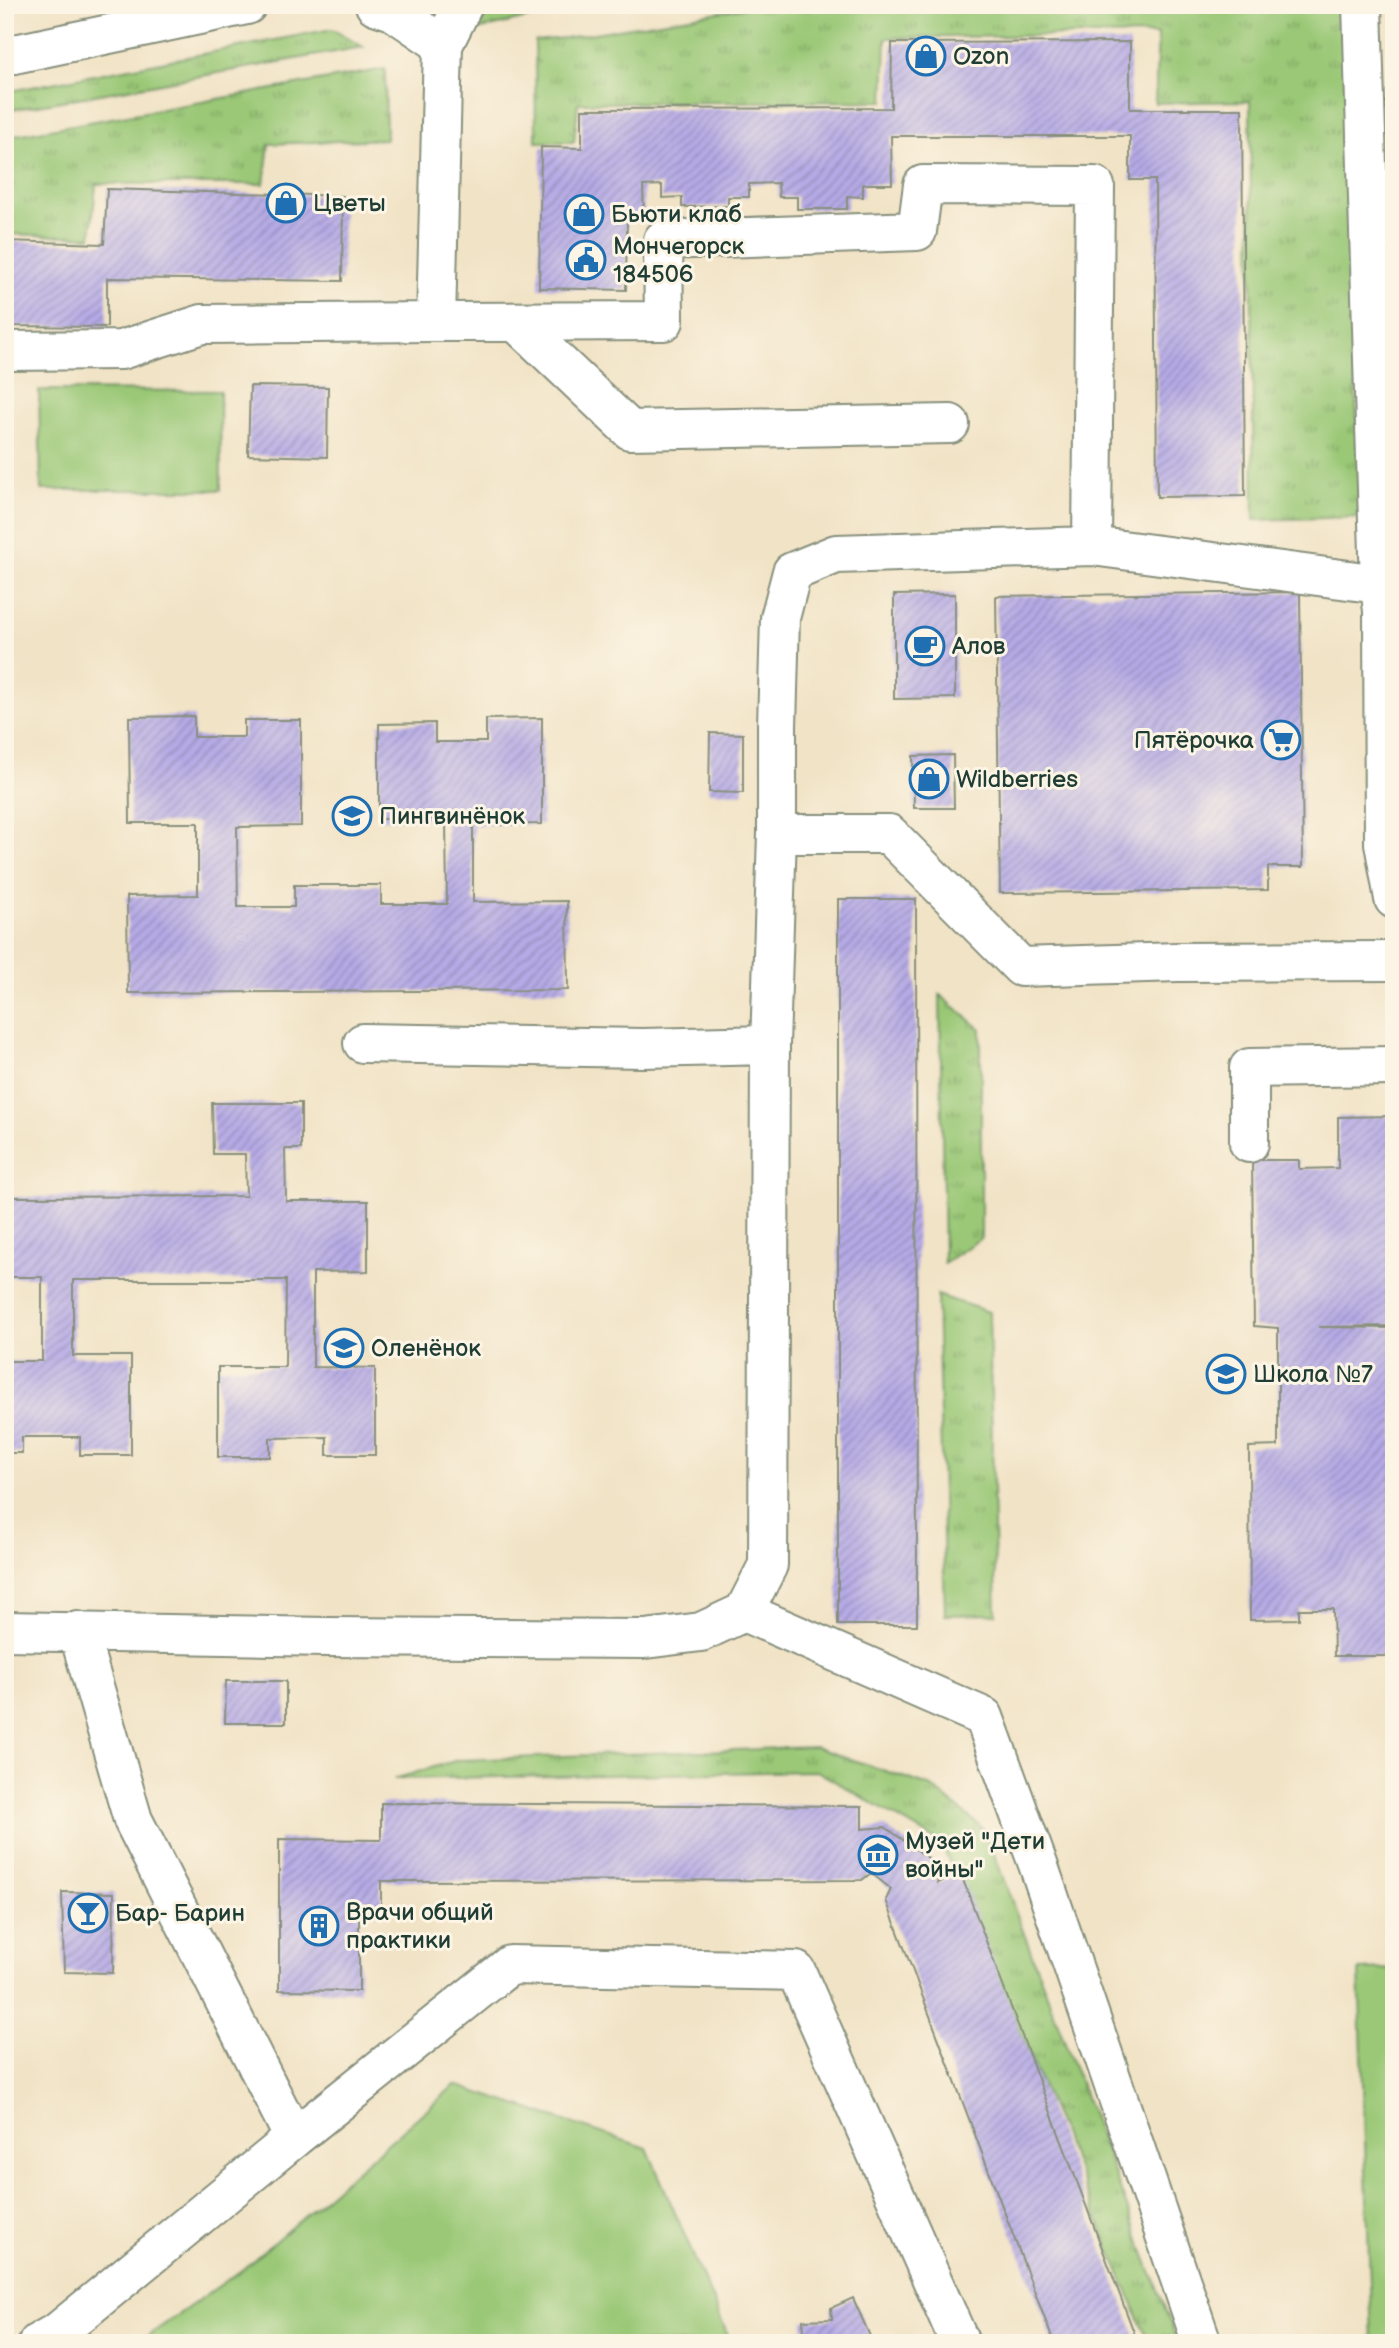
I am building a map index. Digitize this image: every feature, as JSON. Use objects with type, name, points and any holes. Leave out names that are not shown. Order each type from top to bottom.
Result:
[{"type":"main road","points":[[5,56],[247,5]]},
{"type":"main road","points":[[375,5],[393,11],[443,45]]},
{"type":"main road","points":[[436,322],[443,45],[463,5]]},
{"type":"main road","points":[[1362,5],[1387,586],[1383,611],[1384,843],[1394,899]]},
{"type":"main road","points":[[5,351],[121,350],[202,324],[664,321],[663,240],[916,231],[923,185],[1095,186],[1092,546]]},
{"type":"main road","points":[[516,322],[631,430],[950,424]]},
{"type":"main road","points":[[5,1631],[645,1639],[701,1632],[744,1612],[768,1565],[770,1045],[780,618],[792,572],[836,554],[1092,546],[1387,586]]},
{"type":"main road","points":[[777,834],[889,834],[1021,967],[1178,962],[1394,961]]},
{"type":"main road","points":[[363,1043],[643,1048],[770,1045]]},
{"type":"main road","points":[[1249,1143],[1249,1068],[1394,1066]]},
{"type":"main road","points":[[744,1612],[984,1717],[1039,1867],[1202,2343]]},
{"type":"main road","points":[[78,1631],[133,1820],[294,2138]]},
{"type":"main road","points":[[38,2343],[59,2331],[510,1965],[796,1971],[960,2343]]},
{"type":"green space","points":[[493,5],[539,5],[540,15],[473,31]]},
{"type":"green space","points":[[555,5],[606,5],[556,13]]},
{"type":"green space","points":[[761,5],[1343,5],[1360,517],[1254,520],[1250,101],[1155,103],[1158,34],[886,38],[884,101],[578,103],[574,142],[536,142],[535,41]]},
{"type":"green space","points":[[332,29],[363,47],[5,111],[5,92]]},
{"type":"green space","points":[[385,69],[386,139],[269,144],[264,184],[96,184],[91,237],[5,234],[5,137]]},
{"type":"green space","points":[[39,390],[220,391],[221,490],[41,490]]},
{"type":"green space","points":[[940,995],[981,1029],[981,1238],[944,1263]]},
{"type":"green space","points":[[937,1295],[989,1312],[996,1614],[945,1615]]},
{"type":"green space","points":[[815,1747],[932,1787],[985,1830],[1178,2343],[1149,2343],[942,1844],[817,1771],[394,1779],[458,1760]]},
{"type":"green space","points":[[1394,1969],[1394,2343],[1372,2343],[1359,1970]]},
{"type":"green space","points":[[455,2085],[647,2148],[731,2343],[138,2343],[243,2269]]},
{"type":"building","points":[[1130,42],[1130,109],[1242,109],[1245,496],[1157,497],[1155,180],[1130,180],[1130,136],[891,136],[892,184],[863,184],[863,197],[847,196],[847,209],[797,209],[797,197],[779,197],[778,183],[749,184],[749,197],[728,197],[728,206],[682,207],[682,197],[662,198],[662,185],[643,186],[644,220],[627,221],[626,290],[539,288],[541,147],[582,148],[582,109],[891,108],[892,43]]},
{"type":"building","points":[[107,189],[343,196],[342,281],[107,278],[107,327],[5,326],[5,241],[104,244]]},
{"type":"building","points":[[250,386],[328,387],[327,457],[248,455]]},
{"type":"building","points":[[1300,592],[1303,867],[1268,867],[1268,890],[1000,893],[996,596]]},
{"type":"building","name":"Алов","points":[[955,594],[955,698],[894,699],[894,595]]},
{"type":"building","points":[[194,716],[194,737],[244,737],[244,720],[301,720],[301,826],[237,827],[238,907],[294,907],[294,885],[381,885],[381,904],[447,904],[446,819],[379,819],[379,724],[435,723],[435,742],[486,742],[486,719],[542,718],[542,824],[473,825],[473,902],[567,901],[568,990],[128,993],[127,896],[198,895],[198,823],[130,823],[129,717]]},
{"type":"building","points":[[710,733],[743,734],[743,793],[709,792]]},
{"type":"building","points":[[953,755],[954,808],[914,808],[913,756]]},
{"type":"building","points":[[838,899],[916,899],[917,1625],[838,1625]]},
{"type":"building","points":[[212,1103],[301,1103],[301,1149],[285,1149],[286,1201],[368,1201],[368,1271],[313,1272],[313,1367],[375,1368],[375,1455],[327,1455],[327,1437],[270,1438],[270,1457],[218,1457],[218,1367],[285,1367],[286,1280],[73,1280],[73,1356],[131,1356],[131,1455],[80,1455],[80,1437],[22,1437],[22,1453],[5,1453],[5,1361],[42,1361],[42,1277],[5,1277],[5,1197],[246,1196],[245,1154],[213,1154]]},
{"type":"building","points":[[1394,1116],[1394,1326],[1319,1327],[1394,1328],[1394,1656],[1334,1656],[1333,1609],[1299,1609],[1299,1619],[1250,1620],[1249,1447],[1278,1446],[1278,1328],[1254,1326],[1252,1160],[1299,1160],[1299,1169],[1338,1168],[1338,1117]]},
{"type":"building","points":[[226,1681],[286,1681],[286,1723],[225,1723]]},
{"type":"building","points":[[381,1803],[862,1806],[862,1829],[885,1827],[931,1860],[938,1883],[960,1872],[1138,2343],[1054,2343],[886,1900],[891,1889],[871,1873],[862,1880],[381,1881],[381,1913],[359,1914],[359,1991],[279,1990],[279,1839],[381,1840]]},
{"type":"building","name":"Бар- Барин","points":[[62,1892],[114,1893],[113,1973],[64,1972]]},
{"type":"building","points":[[853,2298],[873,2343],[805,2343],[803,2320],[832,2319],[831,2308]]},
{"type":"place","name":"Ozon","points":[[926,56]]},
{"type":"place","name":"Цветы","points":[[286,203]]},
{"type":"place","name":"Бьюти клаб","points":[[584,214]]},
{"type":"place","name":"Мончегорск 184506","points":[[586,260]]},
{"type":"place","name":"Алов","points":[[925,646]]},
{"type":"place","name":"Пятёрочка","points":[[1281,740]]},
{"type":"place","name":"Wildberries","points":[[929,779]]},
{"type":"place","name":"Пингвинёнок","points":[[352,816]]},
{"type":"place","name":"Оленёнок","points":[[344,1348]]},
{"type":"place","name":"Школа №7","points":[[1226,1374]]},
{"type":"place","name":"Музей \"Дети войны\"","points":[[878,1855]]},
{"type":"place","name":"Бар- Барин","points":[[88,1913]]},
{"type":"place","name":"Врачи общий практики","points":[[319,1926]]}]
